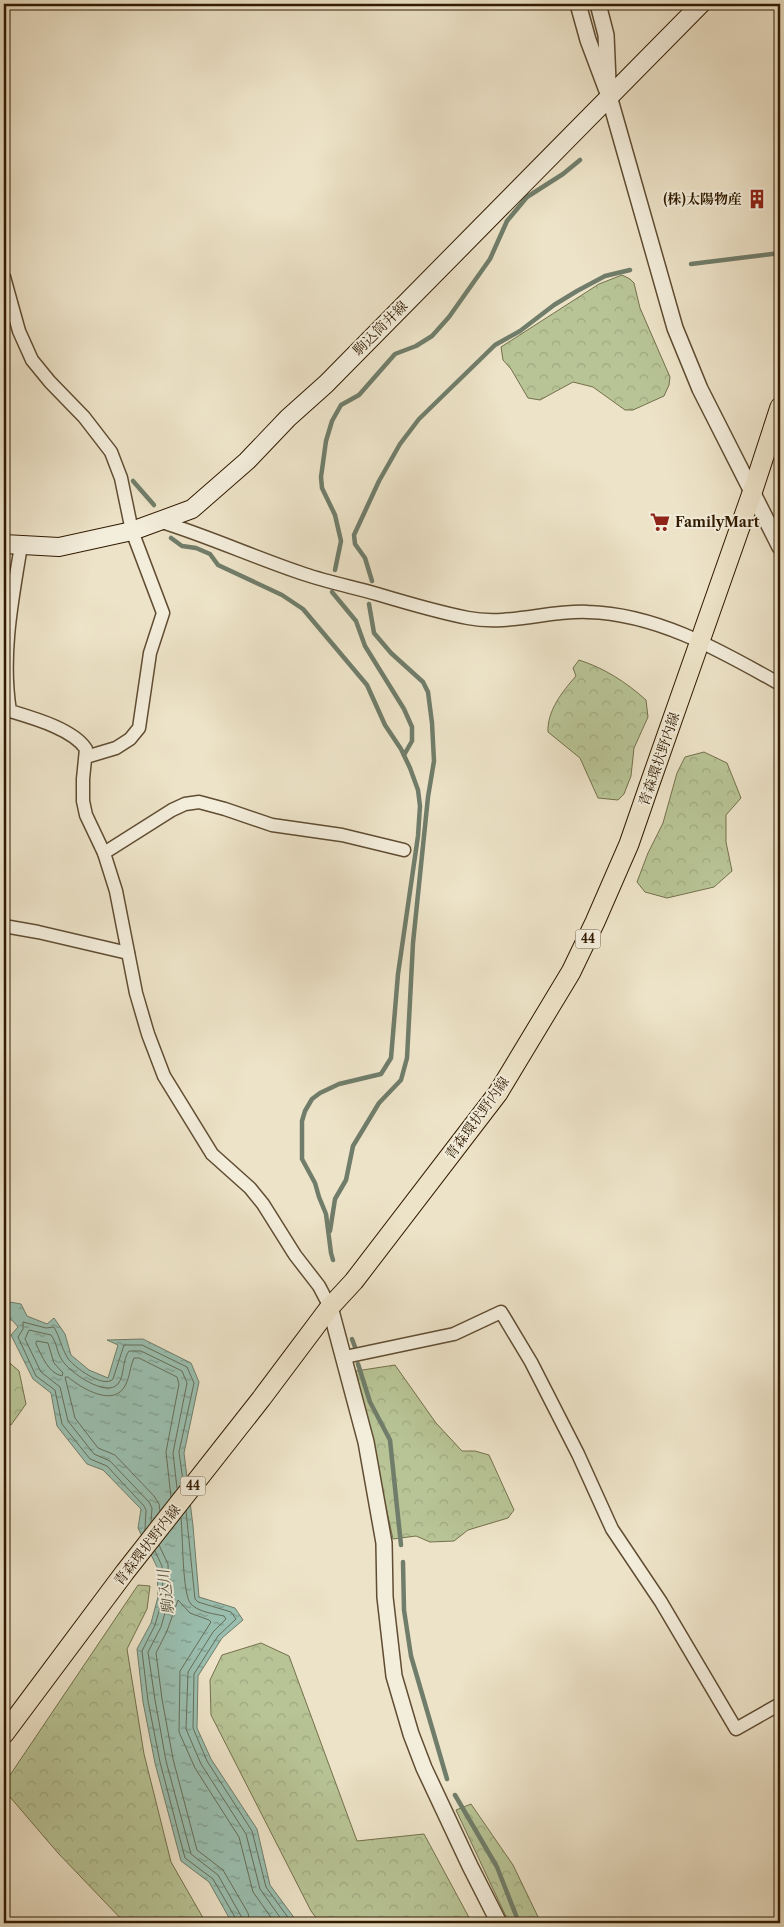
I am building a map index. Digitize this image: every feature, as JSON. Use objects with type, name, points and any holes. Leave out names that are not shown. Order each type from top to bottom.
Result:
[{"type":"main road","name":"駒込筒井線","points":[[12,545],[59,547],[132,531],[162,522],[192,509],[247,460],[288,418],[326,384],[701,4]]},
{"type":"main road","name":"青森環状野内線","points":[[4,1734],[125,1572],[261,1399],[330,1306],[354,1281],[498,1093],[571,972],[596,922],[629,844],[752,494],[780,407]]},
{"type":"street","points":[[578,4],[588,40],[609,96],[675,328],[700,389],[780,547]]},
{"type":"street","points":[[598,4],[606,35],[609,96]]},
{"type":"street","points":[[4,278],[19,330],[32,360],[50,382],[84,417],[111,452],[121,478],[132,531],[163,613],[150,654],[139,728],[130,739],[116,748],[86,757]]},
{"type":"street","points":[[162,522],[204,535],[304,574],[430,610],[491,620],[586,611],[650,622],[700,641],[780,684]]},
{"type":"street","points":[[12,545],[8,624],[8,694],[10,711],[57,728],[80,740],[86,749],[82,779],[82,801],[86,815],[104,853],[116,891],[136,993],[148,1034],[164,1076],[212,1154],[250,1188],[259,1199],[295,1255],[319,1286],[330,1306],[366,1442],[384,1543],[385,1597],[394,1676],[411,1734],[424,1768],[499,1923]]},
{"type":"street","points":[[104,853],[172,810],[185,804],[199,802],[272,825],[342,835],[404,850]]},
{"type":"street","points":[[4,926],[128,953]]},
{"type":"street","points":[[345,1357],[454,1334],[501,1312],[531,1362],[578,1454],[612,1530],[661,1602],[736,1730],[780,1704]]},
{"type":"green space","points":[[622,275],[634,283],[640,308],[670,377],[664,396],[633,410],[625,410],[593,387],[573,382],[540,400],[528,398],[511,369],[503,360],[501,347],[599,284]]},
{"type":"green space","points":[[579,660],[614,676],[646,700],[648,717],[634,748],[631,776],[624,794],[618,800],[598,798],[580,758],[548,732],[548,724],[553,709],[576,676],[573,668]]},
{"type":"green space","points":[[704,752],[727,763],[741,798],[726,815],[726,842],[732,871],[714,887],[667,898],[645,892],[637,882],[648,853],[663,823],[677,773],[685,757]]},
{"type":"green space","points":[[4,1358],[19,1371],[26,1404],[11,1425],[4,1422]]},
{"type":"green space","points":[[395,1365],[436,1423],[462,1451],[475,1451],[489,1455],[514,1510],[508,1518],[468,1530],[454,1541],[430,1542],[416,1536],[393,1539],[356,1371]]},
{"type":"green space","points":[[138,1585],[150,1586],[147,1609],[127,1649],[144,1754],[171,1862],[206,1923],[125,1923],[58,1853],[4,1790],[4,1784]]},
{"type":"green space","points":[[261,1643],[289,1656],[357,1841],[424,1834],[472,1923],[320,1923],[311,1911],[211,1715],[210,1680],[222,1655]]},
{"type":"green space","points":[[471,1804],[513,1865],[541,1923],[509,1923],[456,1810]]},
{"type":"water","name":"駒込川","points":[[4,1301],[21,1304],[27,1316],[47,1324],[54,1318],[65,1334],[71,1355],[89,1370],[108,1378],[118,1345],[107,1340],[143,1339],[191,1363],[199,1382],[184,1453],[199,1597],[235,1608],[243,1620],[222,1638],[198,1676],[197,1728],[211,1759],[257,1829],[270,1885],[298,1923],[232,1923],[209,1882],[181,1861],[155,1763],[143,1702],[137,1649],[151,1623],[158,1597],[157,1567],[138,1528],[141,1509],[103,1470],[87,1464],[57,1426],[51,1393],[33,1379],[11,1335],[18,1327],[13,1321],[4,1316]]},
{"type":"waterway","points":[[335,570],[341,541],[335,515],[322,488],[321,477],[326,441],[332,421],[341,405],[359,395],[395,354],[416,346],[432,336],[449,317],[490,259],[507,221],[527,197],[563,174],[580,160]]},
{"type":"waterway","points":[[691,264],[780,253]]},
{"type":"waterway","points":[[372,581],[365,558],[355,544],[354,535],[379,481],[400,444],[419,419],[495,345],[520,331],[554,305],[577,291],[605,276],[630,270]]},
{"type":"waterway","points":[[133,481],[154,505]]},
{"type":"waterway","points":[[171,538],[182,546],[196,548],[210,554],[218,565],[282,595],[303,609],[367,685],[385,725],[401,749],[418,790],[420,806],[418,836],[398,974],[391,1058],[381,1074],[339,1084],[320,1093],[312,1099],[302,1121],[302,1159],[315,1183],[326,1214],[333,1260]]},
{"type":"waterway","points":[[332,592],[356,621],[365,646],[404,709],[412,727],[412,741],[404,755]]},
{"type":"waterway","points":[[330,1231],[335,1199],[346,1180],[353,1146],[379,1103],[401,1080],[407,1058],[413,943],[428,797],[434,761],[428,692],[423,682],[391,653],[374,633],[369,604]]},
{"type":"waterway","points":[[352,1339],[355,1347]]},
{"type":"waterway","points":[[358,1364],[370,1402],[390,1440],[401,1545]]},
{"type":"waterway","points":[[403,1562],[404,1610],[411,1656],[447,1779]]},
{"type":"waterway","points":[[455,1795],[497,1867],[519,1923]]},
{"type":"place","name":"(株)太陽物産","points":[[757,199]]},
{"type":"place","name":"FamilyMart","points":[[660,522]]}]
